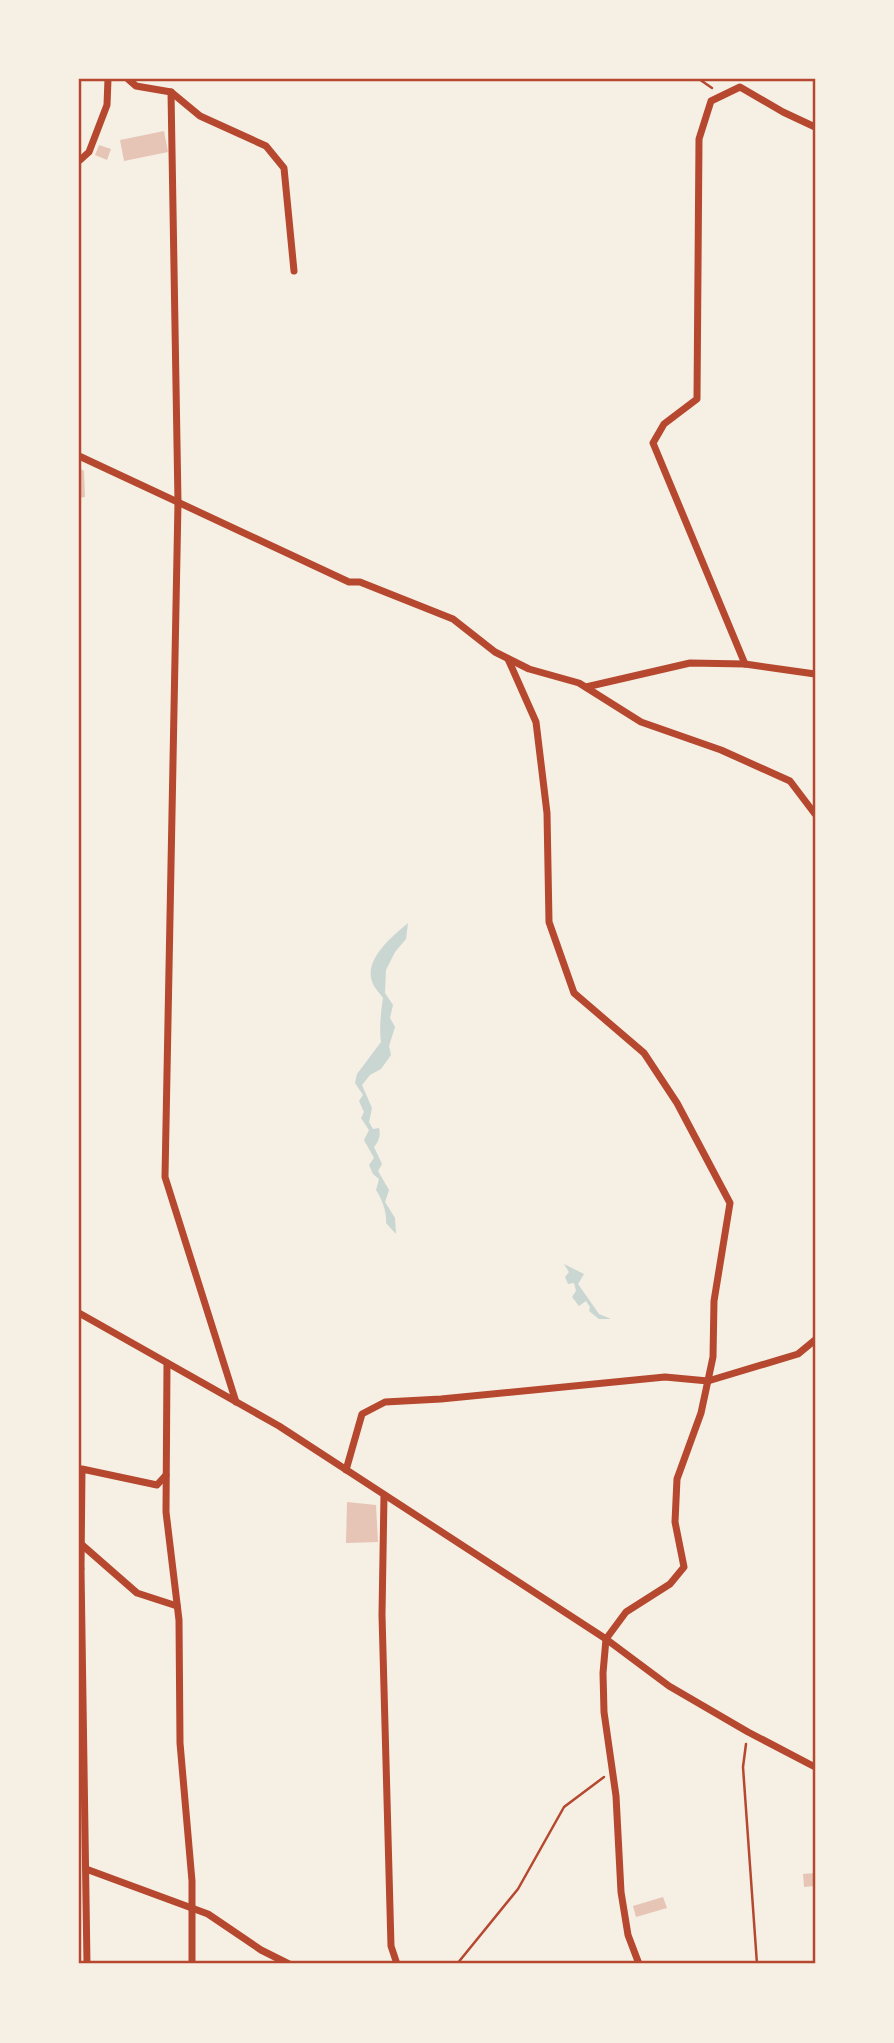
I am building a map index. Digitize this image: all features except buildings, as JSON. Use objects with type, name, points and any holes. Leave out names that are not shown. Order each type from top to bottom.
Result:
[{"type":"street","points":[[79,161],[89,152],[107,105],[108,79]]},
{"type":"street","points":[[128,79],[136,86],[171,92],[200,116],[266,146],[284,168],[294,271]]},
{"type":"street","points":[[745,664],[653,443],[664,424],[697,399],[699,139],[711,101],[740,87],[815,127]]},
{"type":"street","points":[[171,92],[178,502],[165,1177],[236,1402]]},
{"type":"street","points":[[79,456],[349,582],[360,582],[453,619],[495,652],[528,669],[579,683],[641,722],[721,750],[790,781],[815,814]]},
{"type":"street","points":[[508,659],[536,722],[547,813],[549,922],[574,993],[644,1053],[677,1103],[730,1203],[714,1301],[713,1357],[701,1413],[677,1479],[675,1522],[684,1567],[670,1584],[626,1612],[607,1639],[603,1673],[604,1712],[616,1796],[621,1892],[628,1935],[639,1964]]},
{"type":"street","points":[[586,687],[690,663],[745,664],[815,674]]},
{"type":"street","points":[[79,1313],[279,1426],[607,1639],[669,1686],[815,1767]]},
{"type":"street","points":[[346,1470],[362,1414],[385,1402],[665,1377],[708,1381],[798,1354],[815,1340]]},
{"type":"street","points":[[167,1363],[166,1512],[179,1620],[180,1743],[192,1881],[192,1964]]},
{"type":"street","points":[[88,1964],[80,1570],[82,1469],[157,1485],[166,1475]]},
{"type":"street","points":[[384,1495],[382,1615],[391,1939],[397,1964]]},
{"type":"street","points":[[81,1544],[137,1593],[177,1606]]},
{"type":"street","points":[[79,1819],[85,1828]]},
{"type":"street","points":[[86,1869],[208,1913],[261,1950],[289,1964]]},
{"type":"path","points":[[748,1732],[743,1767],[757,1964]]},
{"type":"path","points":[[457,1964],[519,1889],[564,1807],[612,1771]]},
{"type":"shaded area","points":[[408,923],[406,939],[395,952],[386,970],[385,993],[393,1005],[390,1018],[395,1027],[389,1046],[391,1055],[381,1069],[370,1075],[362,1085],[372,1108],[369,1122],[373,1129],[379,1128],[379,1138],[374,1147],[382,1164],[378,1171],[389,1190],[385,1202],[395,1218],[396,1234],[386,1223],[384,1206],[376,1190],[379,1179],[369,1165],[374,1158],[364,1140],[369,1130],[361,1118],[364,1112],[359,1101],[363,1095],[355,1083],[357,1074],[381,1042],[383,998],[373,984],[372,966],[381,949]]},
{"type":"shaded area","points":[[564,1264],[584,1274],[578,1284],[599,1314],[611,1319],[599,1319],[589,1311],[590,1307],[586,1301],[579,1306],[572,1297],[576,1291],[574,1283],[568,1284],[565,1277],[569,1272]]}]
